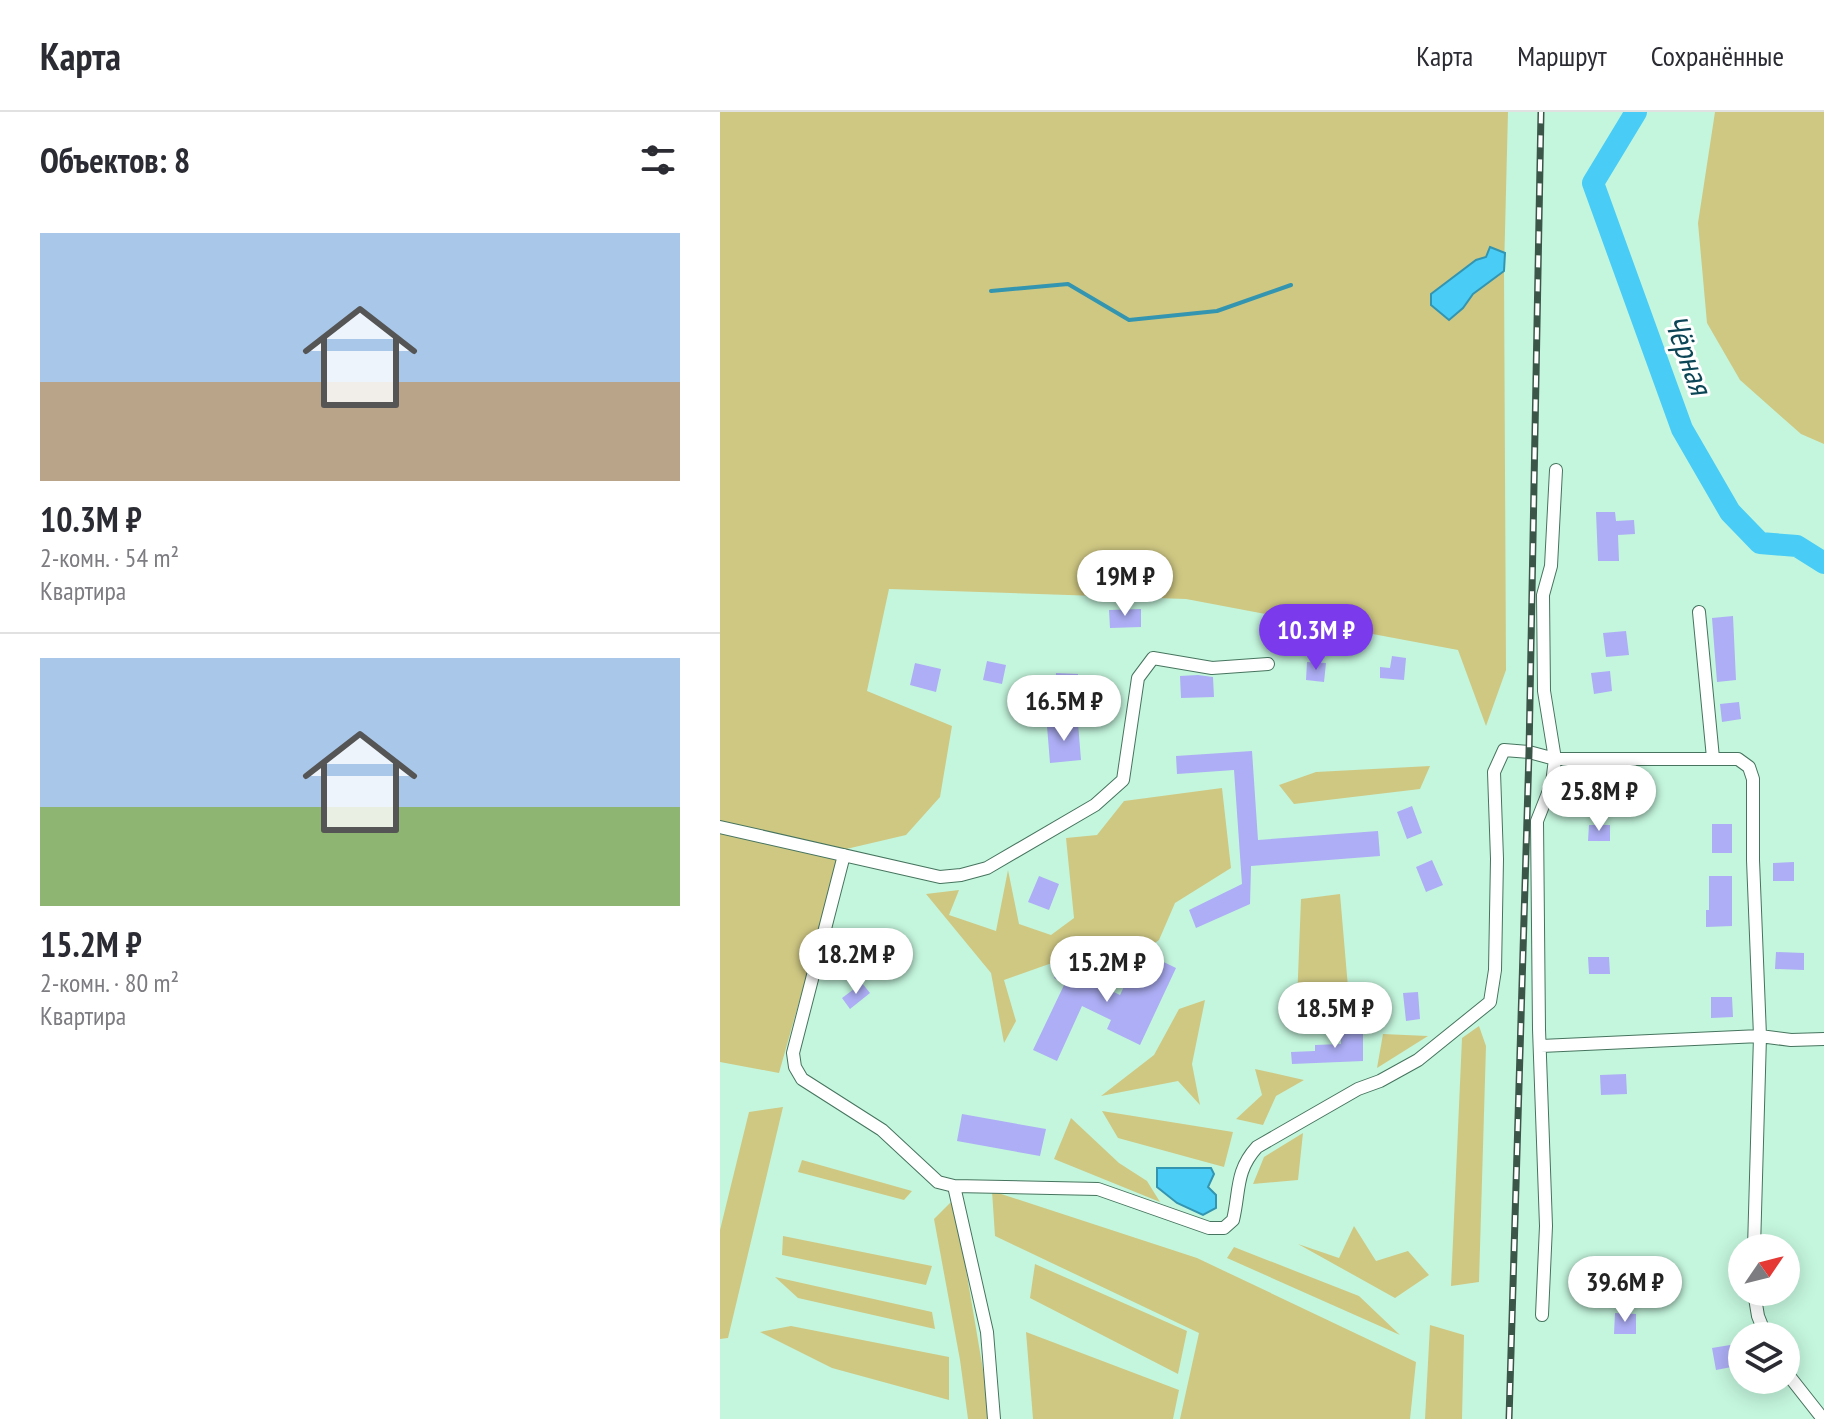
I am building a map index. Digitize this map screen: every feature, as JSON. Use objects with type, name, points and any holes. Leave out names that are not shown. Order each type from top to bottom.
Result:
[{"type":"street","points":[[1542,1315],[1546,1226],[1539,1029],[1537,821],[1552,783],[1555,759],[1544,691],[1543,595],[1551,566],[1556,470]]},
{"type":"street","points":[[1699,612],[1713,758]]},
{"type":"street","points":[[720,827],[940,877],[987,868],[1095,805],[1123,780],[1138,678],[1153,658],[1212,668],[1268,664]]},
{"type":"street","points":[[844,855],[793,1053],[795,1067],[802,1079],[882,1130],[938,1182],[954,1186],[1098,1189],[1209,1228],[1224,1228],[1233,1220],[1240,1172],[1245,1160],[1257,1147],[1358,1089],[1418,1060],[1490,1002],[1495,970],[1497,875],[1494,772],[1504,750],[1555,759],[1738,759],[1749,767],[1753,779],[1760,1036],[1754,1234]]},
{"type":"street","points":[[1541,1046],[1760,1036],[1791,1040],[1824,1039]]},
{"type":"street","points":[[954,1186],[987,1332],[994,1419]]},
{"type":"street","points":[[1800,1390],[1823,1419]]},
{"type":"shaded area","points":[[720,112],[1508,112],[1504,271],[1506,670],[1486,726],[1458,650],[1186,599],[889,589],[867,691],[952,726],[940,797],[906,835],[842,850],[779,1073],[720,1062]]},
{"type":"shaded area","points":[[1715,112],[1824,112],[1824,444],[1801,434],[1740,380],[1707,323],[1698,223]]},
{"type":"shaded area","points":[[1430,766],[1420,789],[1294,804],[1279,785],[1316,772]]},
{"type":"shaded area","points":[[1222,788],[1231,868],[1175,903],[1159,940],[1112,974],[1066,958],[1004,980],[1016,1021],[1004,1043],[991,973],[926,894],[959,890],[949,915],[996,931],[1008,870],[1019,924],[1051,935],[1074,918],[1066,838],[1097,835],[1124,801]]},
{"type":"shaded area","points":[[1340,894],[1349,999],[1297,1002],[1301,899]]},
{"type":"shaded area","points":[[1205,1000],[1192,1064],[1200,1105],[1178,1081],[1101,1096],[1154,1055],[1179,1009]]},
{"type":"shaded area","points":[[1479,1026],[1486,1046],[1479,1282],[1451,1286],[1462,1038]]},
{"type":"shaded area","points":[[1383,1034],[1428,1036],[1377,1068]]},
{"type":"shaded area","points":[[1255,1069],[1304,1080],[1276,1096],[1263,1125],[1236,1119],[1262,1095]]},
{"type":"shaded area","points":[[783,1107],[728,1338],[720,1339],[720,1230],[749,1112]]},
{"type":"shaded area","points":[[1102,1111],[1233,1132],[1224,1167],[1118,1138]]},
{"type":"shaded area","points":[[1071,1118],[1119,1163],[1147,1181],[1160,1202],[1054,1159]]},
{"type":"shaded area","points":[[1303,1133],[1298,1180],[1253,1184],[1264,1157]]},
{"type":"shaded area","points":[[802,1160],[912,1191],[904,1200],[798,1172]]},
{"type":"shaded area","points":[[992,1191],[1197,1258],[1416,1362],[1410,1419],[1180,1419],[1199,1333],[995,1236]]},
{"type":"shaded area","points":[[954,1199],[989,1405],[987,1419],[968,1419],[934,1219]]},
{"type":"shaded area","points":[[1354,1226],[1376,1261],[1408,1251],[1429,1275],[1395,1298],[1298,1244],[1339,1258]]},
{"type":"shaded area","points":[[783,1236],[932,1266],[926,1285],[782,1255]]},
{"type":"shaded area","points":[[1234,1247],[1359,1296],[1400,1335],[1227,1258]]},
{"type":"shaded area","points":[[1035,1264],[1187,1331],[1178,1374],[1030,1298]]},
{"type":"shaded area","points":[[775,1277],[932,1312],[935,1329],[798,1298]]},
{"type":"shaded area","points":[[1430,1325],[1464,1335],[1462,1419],[1425,1419]]},
{"type":"shaded area","points":[[791,1326],[949,1357],[949,1400],[832,1368],[760,1332]]},
{"type":"shaded area","points":[[1026,1332],[1179,1390],[1173,1419],[1033,1419]]},
{"type":"water","points":[[1490,247],[1505,253],[1504,271],[1473,294],[1449,320],[1431,305],[1431,294],[1476,260],[1486,257]]},
{"type":"water","points":[[1157,1168],[1211,1168],[1214,1174],[1208,1187],[1216,1195],[1216,1208],[1203,1215],[1177,1203],[1157,1187]]},
{"type":"building","points":[[1596,512],[1615,512],[1616,521],[1634,520],[1635,534],[1618,535],[1619,561],[1598,561]]},
{"type":"building","points":[[1141,609],[1141,627],[1110,628],[1109,610]]},
{"type":"building","points":[[1733,616],[1736,680],[1717,682],[1712,618]]},
{"type":"building","points":[[1626,631],[1629,655],[1606,657],[1603,633]]},
{"type":"building","points":[[1392,656],[1406,658],[1404,680],[1380,678],[1380,667],[1390,668]]},
{"type":"building","points":[[987,661],[1006,665],[1002,684],[983,680]]},
{"type":"building","points":[[1307,662],[1326,663],[1324,682],[1306,680]]},
{"type":"building","points":[[915,663],[941,669],[936,692],[910,685]]},
{"type":"building","points":[[1610,671],[1612,691],[1594,694],[1591,673]]},
{"type":"building","points":[[1056,673],[1078,674],[1077,697],[1055,695]]},
{"type":"building","points":[[1180,676],[1213,677],[1214,697],[1181,698]]},
{"type":"building","points":[[1739,702],[1741,719],[1722,722],[1720,704]]},
{"type":"building","points":[[1078,723],[1081,760],[1050,763],[1047,726]]},
{"type":"building","points":[[1252,751],[1258,840],[1378,831],[1380,856],[1251,866],[1250,904],[1196,928],[1189,910],[1242,884],[1234,770],[1177,774],[1176,756]]},
{"type":"building","points":[[1412,806],[1422,833],[1407,839],[1397,812]]},
{"type":"building","points":[[1712,824],[1732,824],[1732,853],[1712,853]]},
{"type":"building","points":[[1589,825],[1610,825],[1610,841],[1588,841]]},
{"type":"building","points":[[1432,860],[1443,885],[1426,892],[1416,867]]},
{"type":"building","points":[[1794,862],[1794,881],[1773,881],[1773,863]]},
{"type":"building","points":[[1039,876],[1059,884],[1049,910],[1028,902]]},
{"type":"building","points":[[1709,876],[1732,876],[1732,926],[1706,927]]},
{"type":"building","points":[[850,931],[865,934],[859,959],[844,956]]},
{"type":"building","points":[[1141,951],[1176,968],[1140,1045],[1107,1029],[1111,1020],[1082,1006],[1057,1061],[1033,1050],[1065,983],[1054,978],[1060,966],[1120,995]]},
{"type":"building","points":[[1776,952],[1804,953],[1804,970],[1775,969]]},
{"type":"building","points":[[1588,957],[1609,957],[1610,974],[1589,974]]},
{"type":"building","points":[[862,983],[870,993],[850,1009],[842,998]]},
{"type":"building","points":[[1418,992],[1420,1019],[1406,1021],[1403,993]]},
{"type":"building","points":[[1711,997],[1732,997],[1733,1017],[1711,1018]]},
{"type":"building","points":[[1363,1029],[1363,1061],[1292,1064],[1291,1052],[1315,1051],[1315,1045],[1341,1044],[1341,1030]]},
{"type":"building","points":[[1626,1074],[1627,1094],[1601,1095],[1600,1075]]},
{"type":"building","points":[[962,1114],[1046,1129],[1040,1156],[957,1141]]},
{"type":"building","points":[[1615,1313],[1636,1314],[1636,1334],[1614,1334]]},
{"type":"building","points":[[1728,1345],[1728,1368],[1716,1370],[1712,1348]]},
{"type":"waterway","name":"Чёрная","points":[[1636,112],[1593,183],[1682,429],[1730,512],[1760,543],[1797,546],[1824,563]]},
{"type":"waterway","points":[[991,291],[1068,284],[1129,320],[1217,311],[1291,285]]},
{"type":"railway","points":[[1509,1419],[1529,752],[1541,112]]}]
